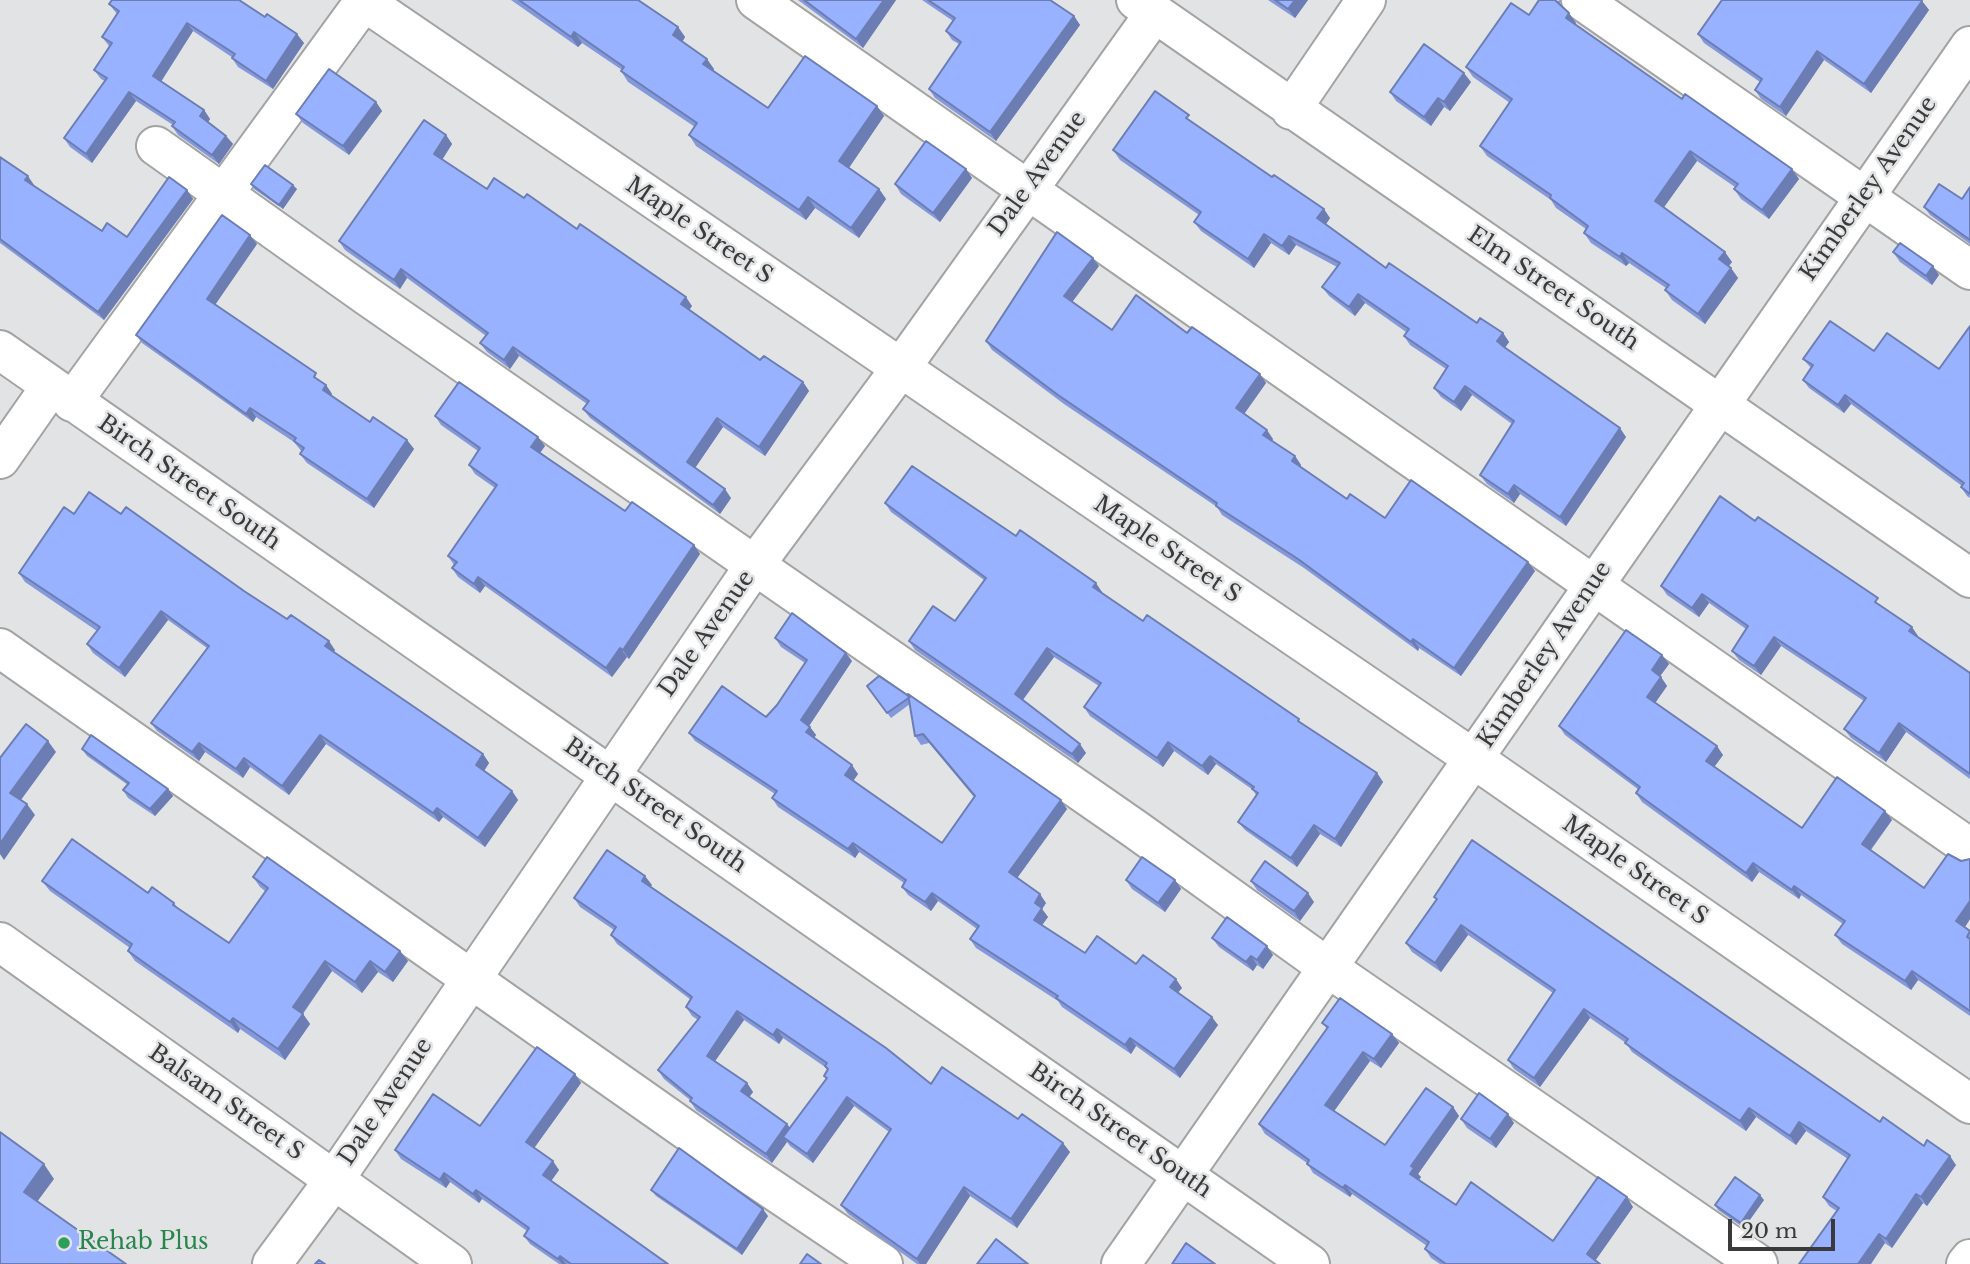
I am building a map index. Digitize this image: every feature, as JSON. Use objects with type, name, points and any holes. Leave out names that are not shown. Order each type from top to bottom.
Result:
[{"type":"street","points":[[757,0],[1970,848]]},
{"type":"street","points":[[1291,110],[1366,0]]},
{"type":"street","points":[[1581,0],[1970,270]]},
{"type":"street","points":[[0,459],[61,394],[224,194],[364,1]]},
{"type":"street","name":"Maple Street S","points":[[364,1],[1474,760],[1970,1104]]},
{"type":"street","name":"Dale Avenue","points":[[272,1264],[334,1180],[754,566],[900,369],[1026,190],[1145,7]]},
{"type":"street","name":"Elm Street South","points":[[1145,7],[1970,578]]},
{"type":"street","name":"Kimberley Avenue","points":[[1121,1264],[1474,760],[1719,402],[1970,46]]},
{"type":"street","points":[[156,146],[754,566],[1000,734],[1327,967],[1758,1264]]},
{"type":"street","name":"Birch Street South","points":[[0,350],[1310,1264]]},
{"type":"street","points":[[0,648],[733,1163],[883,1264]]},
{"type":"street","name":"Balsam Street S","points":[[0,942],[452,1264]]},
{"type":"street","points":[[1966,1264],[1970,1259]]},
{"type":"building","points":[[112,0],[239,0],[297,34],[266,81],[232,58],[235,54],[187,23],[153,76],[204,110],[200,116],[226,136],[212,155],[172,126],[175,122],[129,92],[86,154],[64,138],[107,78],[94,70],[112,43],[102,37],[119,11],[109,4]]},
{"type":"building","points":[[519,0],[638,0],[678,27],[673,35],[707,59],[703,64],[768,108],[805,56],[877,106],[839,161],[879,189],[851,228],[808,197],[799,210],[689,135],[697,123],[621,71],[624,67],[574,32],[571,37]]},
{"type":"building","points":[[804,0],[884,0],[856,39]]},
{"type":"building","points":[[928,0],[1050,0],[1074,16],[990,132],[929,89],[961,42],[946,31],[955,18]]},
{"type":"building","points":[[1275,0],[1295,0],[1288,9]]},
{"type":"building","points":[[1539,0],[1555,0],[1569,13],[1566,18],[1682,99],[1685,94],[1792,169],[1762,210],[1734,189],[1738,184],[1690,151],[1655,201],[1725,252],[1719,259],[1731,268],[1698,314],[1665,290],[1669,285],[1622,253],[1620,257],[1584,233],[1588,226],[1550,198],[1551,195],[1480,146],[1512,99],[1466,67],[1511,3],[1529,15]]},
{"type":"building","points":[[1722,0],[1922,1],[1864,84],[1817,51],[1780,107],[1755,90],[1762,79],[1698,34]]},
{"type":"building","points":[[1424,44],[1464,73],[1444,102],[1438,98],[1424,117],[1390,92]]},
{"type":"building","points":[[329,69],[376,102],[343,146],[296,114]]},
{"type":"building","points":[[1155,91],[1189,115],[1186,118],[1324,209],[1317,218],[1386,268],[1389,263],[1477,323],[1480,318],[1503,333],[1497,341],[1504,347],[1620,428],[1560,517],[1514,485],[1508,494],[1480,475],[1514,421],[1465,386],[1454,402],[1434,388],[1448,366],[1404,336],[1409,329],[1358,294],[1349,307],[1322,287],[1340,263],[1289,236],[1282,246],[1264,234],[1248,259],[1194,222],[1201,212],[1113,150]]},
{"type":"building","points":[[424,120],[446,135],[434,154],[487,189],[494,178],[524,198],[527,194],[577,229],[580,224],[686,297],[681,304],[760,360],[764,356],[803,382],[759,447],[717,418],[687,462],[725,489],[713,505],[583,409],[589,401],[513,347],[504,360],[480,343],[488,333],[401,269],[394,280],[339,241]]},
{"type":"building","points":[[926,141],[966,169],[933,213],[895,184]]},
{"type":"building","points":[[0,157],[28,176],[25,180],[102,231],[107,223],[127,237],[169,177],[187,190],[98,312],[0,239]]},
{"type":"building","points":[[265,165],[293,185],[279,205],[251,184]]},
{"type":"building","points":[[1939,184],[1962,199],[1970,187],[1970,240],[1924,207]]},
{"type":"building","points":[[222,215],[250,235],[207,299],[316,373],[314,377],[326,385],[323,390],[370,422],[373,417],[407,440],[367,499],[300,454],[304,448],[294,441],[296,438],[250,408],[246,414],[136,335]]},
{"type":"building","points":[[1057,232],[1093,258],[1064,296],[1112,330],[1136,295],[1187,333],[1192,327],[1260,374],[1236,408],[1267,430],[1263,435],[1295,456],[1292,461],[1347,499],[1350,494],[1385,518],[1411,480],[1528,562],[1454,668],[1413,639],[1411,642],[1298,559],[1216,506],[1217,503],[1058,395],[986,341]]},
{"type":"building","points":[[1900,243],[1933,266],[1926,276],[1893,252]]},
{"type":"building","points":[[1830,321],[1874,351],[1887,333],[1939,369],[1970,326],[1970,494],[1961,487],[1964,483],[1845,395],[1838,405],[1803,380],[1813,365],[1803,359]]},
{"type":"building","points":[[459,382],[538,437],[531,447],[625,511],[632,502],[694,545],[623,650],[620,648],[606,668],[478,577],[474,584],[452,568],[457,562],[448,556],[497,485],[469,465],[480,448],[435,416]]},
{"type":"building","points":[[912,466],[1016,536],[1020,530],[1096,583],[1093,587],[1143,621],[1147,615],[1377,773],[1335,839],[1314,825],[1291,858],[1238,822],[1258,793],[1252,789],[1254,787],[1210,756],[1202,766],[1168,742],[1157,758],[1084,707],[1101,683],[1047,648],[1015,694],[1080,744],[1072,754],[909,641],[933,606],[955,621],[986,578],[885,503]]},
{"type":"building","points":[[89,492],[121,514],[126,507],[244,591],[287,619],[291,615],[329,641],[325,646],[483,754],[476,765],[512,791],[478,838],[437,808],[433,813],[320,735],[282,786],[244,758],[236,769],[199,743],[192,752],[151,723],[209,646],[161,611],[119,668],[87,644],[100,627],[19,573],[64,507],[74,514]]},
{"type":"building","points":[[1720,496],[1755,521],[1758,517],[1878,598],[1875,602],[1912,627],[1909,631],[1970,673],[1970,774],[1899,723],[1879,753],[1844,729],[1866,698],[1774,637],[1754,666],[1732,651],[1748,626],[1702,594],[1692,608],[1661,586]]},
{"type":"building","points":[[792,613],[846,653],[801,720],[810,727],[806,732],[852,765],[845,775],[942,843],[975,796],[923,734],[915,736],[908,694],[1061,800],[1009,872],[1040,894],[1035,903],[1042,908],[1034,920],[1085,953],[1097,936],[1136,964],[1143,955],[1176,979],[1170,987],[1212,1017],[1174,1069],[1130,1038],[1125,1045],[1056,998],[1058,996],[970,939],[979,926],[932,893],[925,902],[902,887],[906,880],[853,843],[848,849],[772,798],[777,791],[689,733],[722,686],[766,717],[777,705],[807,660],[775,638]]},
{"type":"building","points":[[1626,630],[1662,655],[1652,670],[1661,677],[1647,697],[1717,746],[1706,761],[1802,828],[1837,777],[1885,811],[1862,844],[1924,888],[1948,854],[1961,861],[1970,859],[1970,901],[1956,921],[1970,931],[1967,937],[1970,939],[1970,1011],[1912,971],[1905,981],[1835,935],[1845,921],[1794,886],[1792,890],[1753,863],[1746,873],[1636,793],[1640,787],[1559,726]]},
{"type":"building","points":[[879,676],[910,697],[887,713],[867,686]]},
{"type":"building","points":[[26,724],[48,741],[10,793],[27,804],[0,844],[0,758]]},
{"type":"building","points":[[91,735],[168,789],[150,809],[123,790],[129,783],[82,749]]},
{"type":"building","points":[[72,839],[148,893],[152,887],[174,903],[173,905],[229,943],[268,888],[253,877],[267,857],[400,951],[385,972],[370,961],[355,982],[325,961],[293,1007],[303,1014],[278,1049],[233,1018],[230,1022],[156,971],[128,951],[132,944],[42,881]]},
{"type":"building","points":[[1472,840],[1880,1122],[1883,1117],[1924,1146],[1927,1140],[1950,1156],[1921,1197],[1916,1194],[1886,1239],[1879,1234],[1858,1264],[1799,1264],[1839,1208],[1823,1197],[1850,1155],[1799,1122],[1790,1136],[1749,1108],[1740,1121],[1625,1043],[1628,1039],[1584,1009],[1534,1078],[1508,1060],[1555,990],[1461,925],[1435,963],[1406,943],[1437,899],[1434,897]]},
{"type":"building","points":[[607,850],[645,876],[642,881],[886,1048],[931,1084],[942,1067],[1018,1119],[1022,1114],[1063,1143],[1011,1219],[964,1187],[917,1259],[841,1205],[891,1129],[847,1097],[807,1154],[783,1137],[827,1078],[824,1076],[828,1069],[825,1066],[827,1063],[777,1029],[773,1035],[737,1011],[707,1056],[747,1083],[741,1091],[787,1124],[766,1154],[690,1101],[692,1098],[658,1070],[700,1017],[686,1007],[692,997],[611,935],[616,927],[574,898]]},
{"type":"building","points":[[1142,857],[1175,880],[1158,903],[1126,880]]},
{"type":"building","points":[[1265,861],[1308,893],[1294,911],[1251,881]]},
{"type":"building","points":[[1227,917],[1267,946],[1257,960],[1251,956],[1246,962],[1212,938]]},
{"type":"building","points":[[1340,998],[1392,1034],[1374,1059],[1363,1052],[1325,1105],[1385,1145],[1426,1088],[1453,1107],[1411,1166],[1414,1168],[1410,1174],[1456,1205],[1471,1182],[1553,1241],[1598,1177],[1627,1197],[1587,1254],[1600,1264],[1446,1264],[1425,1249],[1429,1242],[1345,1185],[1343,1188],[1307,1164],[1309,1160],[1259,1124],[1328,1027],[1322,1023]]},
{"type":"building","points":[[537,1047],[575,1074],[526,1142],[553,1161],[543,1175],[668,1264],[571,1264],[560,1256],[558,1259],[524,1236],[529,1228],[476,1190],[473,1194],[444,1173],[440,1180],[395,1150],[433,1094],[480,1126]]},
{"type":"building","points":[[1479,1093],[1508,1114],[1490,1139],[1461,1119]]},
{"type":"building","points":[[0,1132],[44,1164],[24,1192],[126,1264],[0,1264]]},
{"type":"building","points":[[679,1148],[763,1209],[737,1249],[651,1190]]},
{"type":"building","points":[[1735,1177],[1760,1195],[1741,1223],[1715,1205]]},
{"type":"building","points":[[996,1239],[1028,1264],[977,1264]]},
{"type":"building","points":[[1186,1243],[1215,1264],[1172,1264]]},
{"type":"building","points":[[807,1254],[821,1264],[800,1264]]},
{"type":"place","name":"Rehab Plus","points":[[64,1243]]}]
